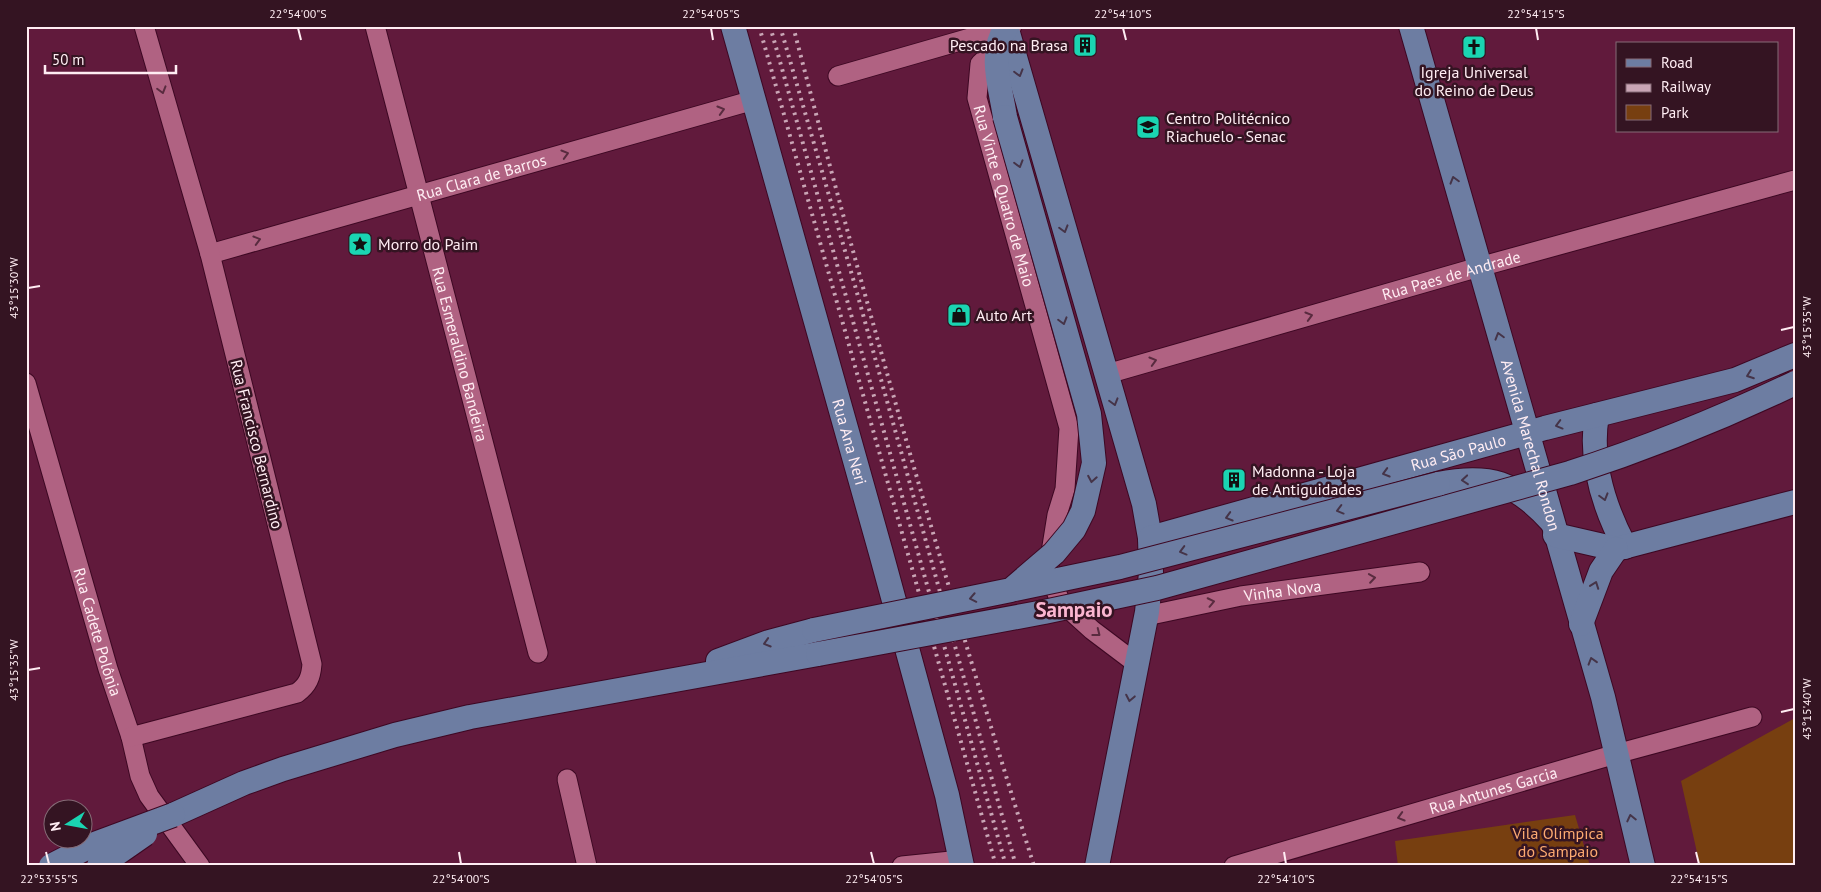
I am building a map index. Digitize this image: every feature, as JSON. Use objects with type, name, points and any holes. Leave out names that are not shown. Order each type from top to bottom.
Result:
[{"type":"main road","name":"Rua Ana Neri","points":[[733,26],[947,795],[961,863]]},
{"type":"main road","name":"Avenida Marechal Rondon","points":[[1411,26],[1603,697],[1643,866]]},
{"type":"main road","points":[[1005,32],[1006,117],[1089,414],[1094,463],[1090,488],[1074,529],[1040,567],[1011,590]]},
{"type":"main road","points":[[1005,32],[1144,504],[1150,538],[1151,573],[1146,616],[1097,866]]},
{"type":"main road","name":"Rua São Paulo","points":[[1150,538],[1528,433],[1735,380],[1795,355]]},
{"type":"main road","points":[[51,866],[92,845],[174,815],[244,783],[339,750],[460,719],[1107,600],[1198,578],[1570,473],[1628,454],[1704,425],[1795,383]]},
{"type":"main road","points":[[1597,415],[1594,432],[1598,471],[1608,510],[1621,548]]},
{"type":"main road","points":[[672,679],[736,653],[814,630],[1120,567],[1467,478],[1504,485],[1536,504],[1554,528],[1621,548],[1795,502]]},
{"type":"main road","points":[[1581,624],[1601,571],[1621,548]]},
{"type":"main road","points":[[99,866],[174,815]]},
{"type":"street","name":"Rua Francisco Bernardino","points":[[131,737],[297,693],[305,687],[310,677],[312,664],[210,254],[144,26]]},
{"type":"street","name":"Rua Esmeraldino Bandeira","points":[[375,26],[538,654]]},
{"type":"street","points":[[838,76],[1005,32]]},
{"type":"street","name":"Rua Vinte e Quatro de Maio","points":[[1005,32],[980,64],[977,98],[1069,428],[1066,489],[1057,515],[1048,571],[1060,601],[1092,630],[1137,664]]},
{"type":"street","name":"Rua Clara de Barros","points":[[210,254],[754,100]]},
{"type":"street","name":"Rua Paes de Andrade","points":[[1106,374],[1479,267],[1795,180]]},
{"type":"street","name":"Rua Cadete Polônia","points":[[26,383],[116,698],[131,737],[140,776],[149,796],[200,866]]},
{"type":"street","name":"Vinha Nova","points":[[1146,616],[1241,596],[1420,572]]},
{"type":"street","name":"Rua Antunes Garcia","points":[[1234,866],[1616,754],[1752,717]]},
{"type":"street","points":[[567,779],[587,866]]},
{"type":"street","points":[[902,866],[961,863]]},
{"type":"green space","points":[[1795,718],[1795,866],[1700,866],[1681,781]]},
{"type":"green space","name":"Vila Olímpica do Sampaio","points":[[1575,815],[1590,866],[1398,866],[1395,841]]},
{"type":"railway","points":[[759,26],[996,866]]},
{"type":"railway","points":[[770,26],[1006,866]]},
{"type":"railway","points":[[780,26],[854,282],[1016,866]]},
{"type":"railway","points":[[793,26],[908,448],[1034,866]]},
{"type":"place","name":"Pescado na Brasa","points":[[1085,45]]},
{"type":"place","name":"Igreja Universal do Reino de Deus","points":[[1474,47]]},
{"type":"place","name":"Centro Politécnico Riachuelo - Senac","points":[[1148,127]]},
{"type":"place","name":"Morro do Paim","points":[[360,244]]},
{"type":"place","name":"Auto Art","points":[[959,315]]},
{"type":"place","name":"Madonna - Loja de Antiguidades","points":[[1234,480]]},
{"type":"district","name":"Sampaio","points":[[1074,610]]}]
